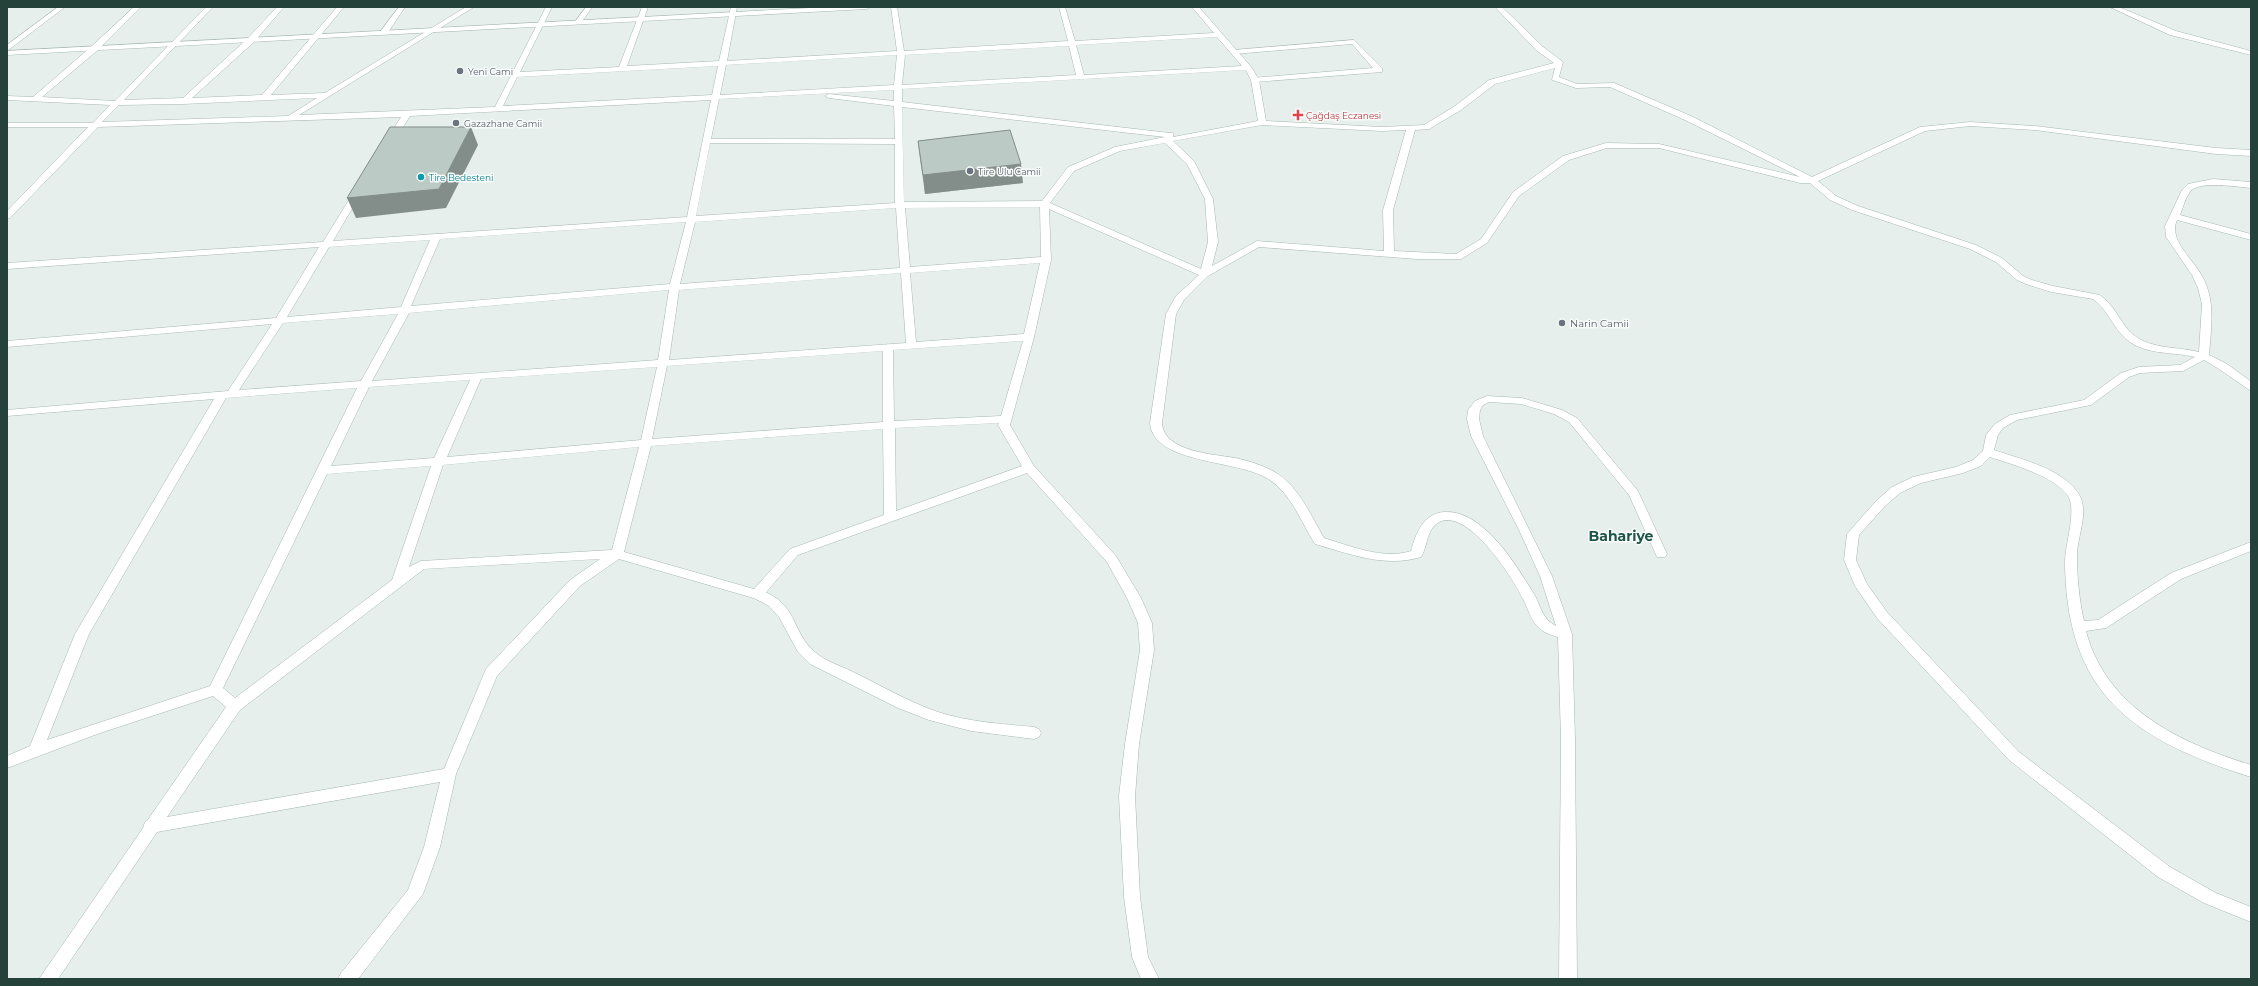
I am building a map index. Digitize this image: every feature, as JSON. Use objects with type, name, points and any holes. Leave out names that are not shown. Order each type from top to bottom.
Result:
[{"type":"street","points":[[7,49],[62,7]]},
{"type":"street","points":[[35,99],[95,48],[138,7]]},
{"type":"street","points":[[7,216],[210,7]]},
{"type":"street","points":[[183,102],[251,40],[281,7]]},
{"type":"street","points":[[264,98],[341,7]]},
{"type":"street","points":[[384,32],[402,7]]},
{"type":"street","points":[[290,118],[471,7]]},
{"type":"street","points":[[497,110],[549,7]]},
{"type":"street","points":[[579,22],[589,7]]},
{"type":"street","points":[[622,69],[645,7]]},
{"type":"street","points":[[7,53],[641,19],[734,11],[867,7]]},
{"type":"street","points":[[894,7],[901,54],[898,88],[900,205],[911,346]]},
{"type":"street","points":[[1062,7],[1081,78]]},
{"type":"street","points":[[1195,7],[1248,68],[1255,80],[1262,123]]},
{"type":"street","points":[[1498,7],[1540,48],[1560,64]]},
{"type":"street","points":[[2113,7],[2173,32],[2251,53]]},
{"type":"street","points":[[347,979],[415,894],[432,846],[449,774],[491,673],[575,583],[617,554],[646,443],[662,362],[674,287],[691,219],[734,11]]},
{"type":"street","points":[[514,75],[1218,35]]},
{"type":"street","points":[[1234,52],[1354,42],[1379,70],[1255,80]]},
{"type":"street","points":[[1150,979],[1140,957],[1132,897],[1127,796],[1132,744],[1147,650],[1145,623],[1134,598],[1112,559],[1029,468],[1004,425],[1029,337],[1046,260],[1045,204],[1071,169],[1118,148],[1262,123],[1382,129],[1426,127],[1458,108],[1492,82],[1560,64]]},
{"type":"street","points":[[1560,64],[1555,78],[1576,86],[1611,85],[1688,118],[1812,180],[1833,198],[1855,208],[1988,254],[2029,282],[2096,297],[2102,301],[2129,337],[2143,345],[2204,356],[2229,371],[2251,388]]},
{"type":"street","points":[[7,125],[96,126],[497,110],[716,96],[898,88],[1248,68]]},
{"type":"street","points":[[790,92],[1181,136]]},
{"type":"street","points":[[7,98],[116,103],[183,102],[328,95]]},
{"type":"street","points":[[386,146],[407,114]]},
{"type":"street","points":[[1565,634],[1552,630],[1541,622],[1529,598],[1501,556],[1486,538],[1464,519],[1446,516],[1431,520],[1424,530],[1417,554],[1405,559],[1389,558],[1319,541],[1292,496],[1284,485],[1272,476],[1244,465],[1179,449],[1161,438],[1156,428],[1156,423],[1170,319],[1180,298],[1205,274],[1257,244],[1389,254],[1458,257],[1484,241],[1516,194],[1566,158],[1606,145],[1659,146],[1800,180],[1812,180],[1923,129],[1970,124],[2035,128],[2216,151],[2251,153]]},
{"type":"street","points":[[1389,254],[1388,210],[1411,128]]},
{"type":"street","points":[[1166,139],[1191,163],[1209,199],[1213,242],[1205,274]]},
{"type":"street","points":[[707,141],[899,142]]},
{"type":"street","points":[[36,750],[82,634],[227,394],[279,322],[324,244],[366,179]]},
{"type":"street","points":[[2204,356],[2207,304],[2203,288],[2197,275],[2170,237],[2170,226],[2186,190],[2191,186],[2213,182],[2251,185]]},
{"type":"street","points":[[7,266],[900,205],[1045,204],[1205,274]]},
{"type":"street","points":[[2174,216],[2251,237]]},
{"type":"street","points":[[7,762],[95,729],[215,690],[365,384],[404,312],[436,237]]},
{"type":"street","points":[[7,344],[404,312],[674,287],[1046,260]]},
{"type":"street","points":[[7,413],[227,394],[1029,337]]},
{"type":"street","points":[[888,347],[890,518]]},
{"type":"street","points":[[2204,356],[2193,364],[2182,368],[2169,370],[2139,370],[2125,375],[2087,403],[2014,417],[1999,426],[1992,435],[1988,452],[1977,463],[1959,470],[1917,480],[1896,490],[1881,503],[1853,534],[1850,560],[1861,586],[1882,615],[2014,756],[2164,872],[2210,898],[2251,915]]},
{"type":"street","points":[[398,582],[438,463],[477,376]]},
{"type":"street","points":[[1568,979],[1568,739],[1565,634],[1546,576],[1525,530],[1477,436],[1473,418],[1474,410],[1479,403],[1487,399],[1501,398],[1522,401],[1546,408],[1573,420],[1634,494],[1661,554]]},
{"type":"street","points":[[324,470],[438,463],[646,443],[1006,418]]},
{"type":"street","points":[[1988,452],[2060,481],[2072,492],[2077,502],[2078,510],[2071,540],[2071,563],[2077,626],[2093,669],[2118,699],[2138,716],[2162,733],[2188,748],[2216,760],[2251,771]]},
{"type":"street","points":[[757,594],[794,552],[1029,468]]},
{"type":"street","points":[[2077,626],[2101,625],[2176,576],[2251,546]]},
{"type":"street","points":[[48,979],[150,827],[235,706],[421,565],[617,554],[757,594],[778,607],[784,613],[802,650],[815,660],[915,709],[935,716],[976,726],[1034,733]]},
{"type":"street","points":[[215,690],[235,706]]},
{"type":"street","points":[[150,827],[449,774]]},
{"type":"building","points":[[390,127],[471,127],[439,189],[347,198]]},
{"type":"building","points":[[1010,130],[1021,164],[923,175],[918,141]]},
{"type":"place","name":"Yeni Cami","points":[[460,71]]},
{"type":"place","name":"Çağdaş Eczanesi","points":[[1298,115]]},
{"type":"place","name":"Gazazhane Camii","points":[[456,123]]},
{"type":"place","name":"Tire Ulu Camii","points":[[970,171]]},
{"type":"place","name":"Tire Bedesteni","points":[[421,177]]},
{"type":"place","name":"Narin Camii","points":[[1562,323]]},
{"type":"district","name":"Bahariye","points":[[1621,536]]}]
